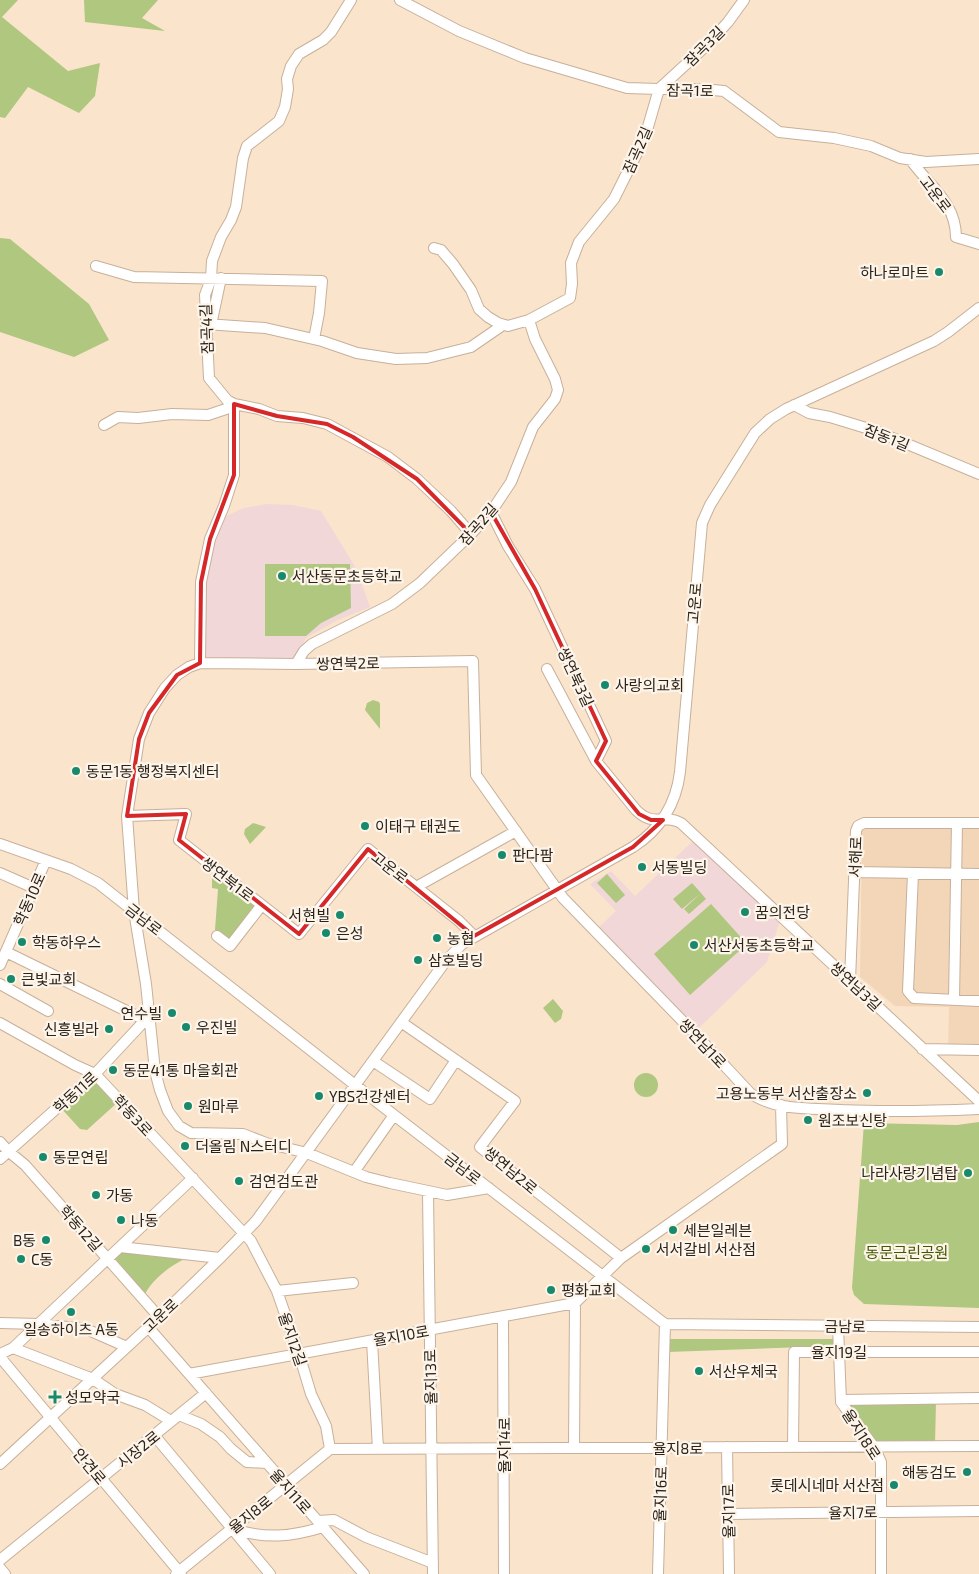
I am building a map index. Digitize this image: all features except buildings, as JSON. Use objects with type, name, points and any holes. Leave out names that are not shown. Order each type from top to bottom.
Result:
[{"type":"street","name":"잠곡4길","points":[[234,404],[228,400],[209,378],[209,324],[205,295],[216,278],[212,261],[220,237],[231,220],[236,207],[243,158],[247,146],[279,121],[285,108],[288,89],[287,79],[291,66],[299,54],[323,40],[331,32],[351,0]]},
{"type":"street","name":"잠곡1로","points":[[400,0],[459,32],[525,58],[627,88],[659,90],[702,88],[724,91],[779,132],[844,140],[872,146],[900,158],[926,162],[979,159]]},
{"type":"street","name":"잠곡3길","points":[[659,90],[709,43],[744,0]]},
{"type":"street","name":"잠곡2길","points":[[503,325],[515,325],[528,320],[570,298],[572,263],[579,242],[614,199],[645,137],[659,90]]},
{"type":"street","name":"고운로","points":[[910,159],[951,211],[956,223],[956,237],[979,244]]},
{"type":"street","points":[[434,248],[441,250],[454,264],[471,290],[479,309],[503,325]]},
{"type":"street","points":[[96,266],[134,276],[322,281],[314,339]]},
{"type":"street","name":"고운로","points":[[0,1464],[159,1317],[245,1234],[307,1153],[401,1022],[453,953],[462,944],[637,844],[652,833],[663,820],[674,800],[680,772],[702,523],[713,499],[755,433],[774,416],[794,405],[934,341],[979,308]]},
{"type":"street","name":"잠곡2길","points":[[296,664],[304,651],[312,644],[392,604],[420,584],[471,534],[490,512],[511,482],[533,427],[554,399],[558,390],[555,379],[535,339],[528,320]]},
{"type":"street","points":[[209,324],[265,328],[314,339],[357,353],[396,359],[427,358],[471,346],[503,325]]},
{"type":"street","points":[[200,663],[201,582],[210,539],[224,506],[234,475],[234,404]]},
{"type":"street","points":[[104,425],[118,417],[138,418],[172,414],[208,415],[234,404],[259,409],[277,416],[303,418],[327,424],[388,457],[417,479],[451,511],[471,534]]},
{"type":"street","name":"잠동1길","points":[[794,405],[809,413],[830,417],[876,432],[979,474]]},
{"type":"street","name":"쌍연북3길","points":[[490,512],[508,546],[535,589],[606,742],[596,761]]},
{"type":"street","name":"쌍연북2로","points":[[134,911],[127,816],[140,739],[146,718],[157,700],[176,676],[189,667],[200,663],[296,664],[474,661],[476,775],[516,831]]},
{"type":"street","points":[[547,668],[596,761],[638,812],[651,820],[663,820]]},
{"type":"street","name":"쌍연북1로","points":[[127,816],[186,814],[178,840],[299,934]]},
{"type":"street","name":"쌍연남3길","points":[[663,820],[673,820],[681,823],[979,1101]]},
{"type":"street","points":[[954,1000],[957,823]]},
{"type":"street","name":"서해로","points":[[850,980],[856,831],[860,824],[979,823]]},
{"type":"street","points":[[416,887],[516,831]]},
{"type":"street","name":"쌍연남1로","points":[[516,831],[557,890],[757,1098],[781,1106],[874,1111],[929,1112],[979,1108]]},
{"type":"street","name":"금남로","points":[[0,844],[79,872],[92,879],[665,1324],[979,1327]]},
{"type":"street","name":"고운로","points":[[299,934],[368,849],[459,920],[474,936]]},
{"type":"street","name":"학동10로","points":[[0,965],[46,860]]},
{"type":"street","points":[[854,872],[979,874]]},
{"type":"street","points":[[0,873],[34,888]]},
{"type":"street","points":[[913,873],[908,991],[914,998],[979,1001]]},
{"type":"street","points":[[217,936],[230,946],[261,906]]},
{"type":"street","points":[[134,911],[146,984],[147,1018],[157,1081],[168,1111],[179,1126],[186,1131],[196,1134],[243,1134],[266,1143],[307,1153],[390,1184],[428,1192],[451,1194],[489,1188]]},
{"type":"street","points":[[6,952],[147,1018]]},
{"type":"street","points":[[0,984],[48,1011]]},
{"type":"street","name":"학동11로","points":[[0,1158],[95,1074],[147,1018]]},
{"type":"street","name":"쌍연남2로","points":[[401,1022],[514,1101],[480,1147],[621,1258]]},
{"type":"street","name":"학동3로","points":[[0,1023],[75,1065],[95,1074],[245,1234]]},
{"type":"street","points":[[922,1049],[979,1050]]},
{"type":"street","points":[[373,1061],[430,1098],[456,1060]]},
{"type":"street","points":[[574,1448],[575,1303],[621,1258],[782,1144],[781,1106]]},
{"type":"street","points":[[354,1172],[394,1115]]},
{"type":"street","name":"학동12길","points":[[0,1142],[25,1165],[159,1317]]},
{"type":"street","points":[[0,1356],[13,1348],[193,1178]]},
{"type":"street","name":"율지13로","points":[[428,1192],[433,1574]]},
{"type":"street","name":"율지12길","points":[[245,1234],[256,1248],[276,1291],[299,1354],[311,1394],[326,1426],[330,1449]]},
{"type":"street","name":"학동12길","points":[[120,1247],[220,1258]]},
{"type":"street","points":[[276,1291],[353,1283]]},
{"type":"street","name":"율지10로","points":[[189,1374],[575,1303]]},
{"type":"street","name":"율지14로","points":[[503,1317],[504,1574]]},
{"type":"street","points":[[0,1323],[39,1324],[86,1329],[126,1347]]},
{"type":"street","name":"율지16로","points":[[658,1574],[665,1324]]},
{"type":"street","name":"율지18로","points":[[838,1326],[841,1403],[874,1447],[882,1464],[881,1574]]},
{"type":"street","points":[[148,1327],[267,1463]]},
{"type":"street","points":[[372,1341],[378,1449]]},
{"type":"street","name":"율지11로","points":[[13,1348],[92,1379],[115,1394],[175,1418],[201,1424],[220,1437],[247,1462],[267,1463],[364,1574]]},
{"type":"street","name":"율지19길","points":[[793,1447],[794,1352],[979,1352]]},
{"type":"street","name":"안견로","points":[[0,1356],[179,1573]]},
{"type":"street","name":"시장2로","points":[[0,1560],[206,1393]]},
{"type":"street","points":[[841,1400],[979,1398]]},
{"type":"street","points":[[154,1435],[270,1574]]},
{"type":"street","name":"율지8로","points":[[179,1573],[330,1449],[979,1446]]},
{"type":"street","name":"율지17로","points":[[727,1447],[729,1574]]},
{"type":"street","name":"율지7로","points":[[728,1514],[979,1511]]},
{"type":"street","points":[[232,1528],[246,1533],[277,1536],[295,1535],[334,1520],[366,1537],[432,1563]]},
{"type":"street","points":[[0,1568],[5,1574]]},
{"type":"highlighted area","points":[[234,404],[277,416],[327,424],[353,437],[417,479],[471,534],[491,512],[535,589],[606,741],[596,761],[639,814],[651,820],[663,820],[633,847],[474,936],[368,849],[299,934],[179,840],[186,814],[127,816],[139,739],[149,713],[177,675],[200,663],[201,582],[210,539],[234,475]]},
{"type":"shaded area","name":"서산동문초등학교","points":[[266,504],[293,505],[321,511],[356,568],[370,607],[336,621],[306,638],[294,662],[202,658],[203,585],[212,541],[222,520],[228,515],[244,508]]},
{"type":"shaded area","points":[[862,827],[979,829],[979,1054],[948,1053],[949,1007],[895,1006],[860,977]]},
{"type":"shaded area","name":"서산서동초등학교","points":[[695,839],[780,921],[767,962],[697,1030],[599,927],[616,911],[590,884],[611,871],[635,896]]},
{"type":"green space","points":[[0,0],[18,0],[2,17],[68,71],[100,63],[95,96],[79,113],[28,87],[5,118],[0,117]]},
{"type":"green space","points":[[84,0],[158,0],[142,18],[165,31],[85,22]]},
{"type":"green space","points":[[0,238],[10,239],[89,304],[109,340],[74,357],[0,332]]},
{"type":"green space","points":[[265,564],[350,564],[351,608],[321,623],[306,636],[265,636]]},
{"type":"green space","points":[[373,700],[380,704],[380,729],[365,710],[367,703]]},
{"type":"green space","points":[[253,823],[266,827],[250,844],[244,834],[245,829]]},
{"type":"green space","points":[[212,870],[255,904],[255,909],[232,940],[226,941],[215,930],[218,889],[212,888]]},
{"type":"green space","points":[[607,874],[625,895],[616,903],[597,883]]},
{"type":"green space","points":[[692,883],[701,893],[682,909],[673,899]]},
{"type":"green space","points":[[701,893],[706,899],[689,914],[684,909]]},
{"type":"green space","points":[[711,904],[747,944],[690,995],[654,954]]},
{"type":"green space","points":[[553,999],[563,1011],[561,1019],[555,1023],[543,1008]]},
{"type":"green space","points":[[646,1073],[655,1076],[658,1085],[655,1094],[646,1097],[637,1094],[634,1085],[637,1076]]},
{"type":"green space","points":[[95,1076],[118,1102],[87,1130],[80,1129],[60,1107]]},
{"type":"green space","name":"동문근린공원","points":[[979,1122],[979,1308],[864,1304],[854,1295],[852,1288],[864,1123],[957,1125]]},
{"type":"green space","points":[[121,1251],[186,1258],[162,1274],[144,1296],[114,1260]]},
{"type":"green space","points":[[669,1339],[833,1339],[833,1346],[668,1352]]},
{"type":"green space","points":[[936,1402],[935,1444],[877,1446],[846,1404]]},
{"type":"place","name":"하나로마트","points":[[939,272]]},
{"type":"place","name":"서산동문초등학교","points":[[282,576]]},
{"type":"place","name":"사랑의교회","points":[[605,685]]},
{"type":"place","name":"동문1동 행정복지센터","points":[[76,771]]},
{"type":"place","name":"이태구 태권도","points":[[365,826]]},
{"type":"place","name":"판다팜","points":[[502,855]]},
{"type":"place","name":"서동빌딩","points":[[642,867]]},
{"type":"place","name":"꿈의전당","points":[[745,912]]},
{"type":"place","name":"서현빌","points":[[340,915]]},
{"type":"place","name":"은성","points":[[326,933]]},
{"type":"place","name":"농협","points":[[437,938]]},
{"type":"place","name":"학동하우스","points":[[22,942]]},
{"type":"place","name":"서산서동초등학교","points":[[694,945]]},
{"type":"place","name":"삼호빌딩","points":[[418,960]]},
{"type":"place","name":"큰빛교회","points":[[11,979]]},
{"type":"place","name":"연수빌","points":[[172,1013]]},
{"type":"place","name":"우진빌","points":[[186,1027]]},
{"type":"place","name":"신흥빌라","points":[[109,1029]]},
{"type":"place","name":"동문41통 마을회관","points":[[113,1070]]},
{"type":"place","name":"고용노동부 서산출장소","points":[[867,1093]]},
{"type":"place","name":"YBS건강센터","points":[[319,1096]]},
{"type":"place","name":"원마루","points":[[188,1106]]},
{"type":"place","name":"원조보신탕","points":[[808,1120]]},
{"type":"place","name":"더올림 N스터디","points":[[185,1146]]},
{"type":"place","name":"동문연립","points":[[43,1157]]},
{"type":"place","name":"나라사랑기념탑","points":[[968,1173]]},
{"type":"place","name":"검연검도관","points":[[239,1181]]},
{"type":"place","name":"가동","points":[[96,1195]]},
{"type":"place","name":"나동","points":[[121,1220]]},
{"type":"place","name":"세븐일레븐","points":[[673,1230]]},
{"type":"place","name":"B동","points":[[46,1240]]},
{"type":"place","name":"서서갈비 서산점","points":[[646,1249]]},
{"type":"place","name":"C동","points":[[21,1259]]},
{"type":"place","name":"평화교회","points":[[551,1290]]},
{"type":"place","name":"일송하이츠 A동","points":[[71,1312]]},
{"type":"place","name":"서산우체국","points":[[699,1371]]},
{"type":"place","name":"성모약국","points":[[55,1397]]},
{"type":"place","name":"해동검도","points":[[967,1472]]},
{"type":"place","name":"롯데시네마 서산점","points":[[894,1485]]}]
